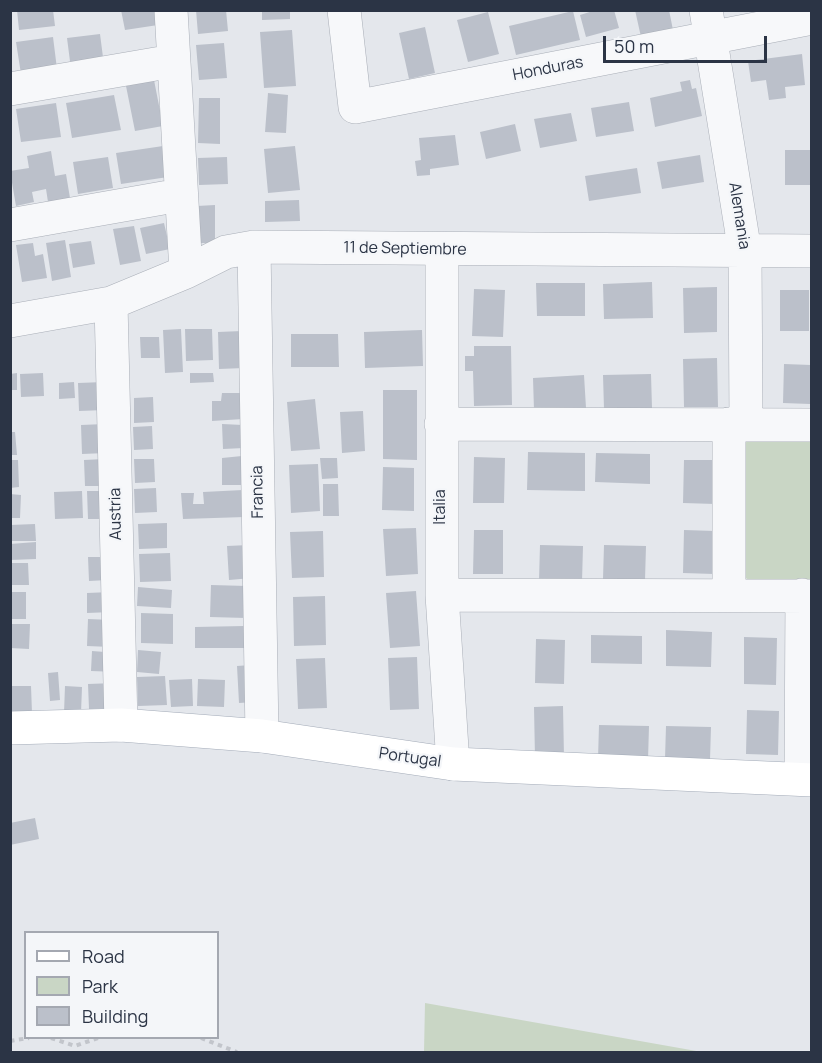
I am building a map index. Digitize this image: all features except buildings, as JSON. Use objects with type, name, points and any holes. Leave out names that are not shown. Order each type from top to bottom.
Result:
[{"type":"main road","name":"Portugal","points":[[10,728],[121,725],[262,736],[453,764],[806,779]]},
{"type":"street","points":[[171,10],[186,272]]},
{"type":"street","name":"Honduras","points":[[344,10],[355,107],[709,24],[812,18]]},
{"type":"street","name":"Alemania","points":[[709,24],[746,252],[729,594]]},
{"type":"street","points":[[10,89],[173,61]]},
{"type":"street","points":[[10,225],[180,195]]},
{"type":"street","name":"11 de Septiembre","points":[[10,321],[111,303],[186,272],[226,252],[254,248],[812,251]]},
{"type":"street","name":"Francia","points":[[254,248],[262,736]]},
{"type":"street","name":"Italia","points":[[442,250],[442,595],[453,764]]},
{"type":"street","name":"Austria","points":[[111,303],[121,725]]},
{"type":"street","points":[[441,424],[812,425]]},
{"type":"street","points":[[442,595],[807,596],[806,779]]},
{"type":"path","points":[[54,1039],[75,1046],[95,1039]]},
{"type":"path","points":[[203,1039],[237,1053]]},
{"type":"green space","points":[[752,436],[811,437],[811,582],[749,580],[741,575],[738,451]]},
{"type":"green space","points":[[425,1003],[702,1052],[424,1052]]}]
